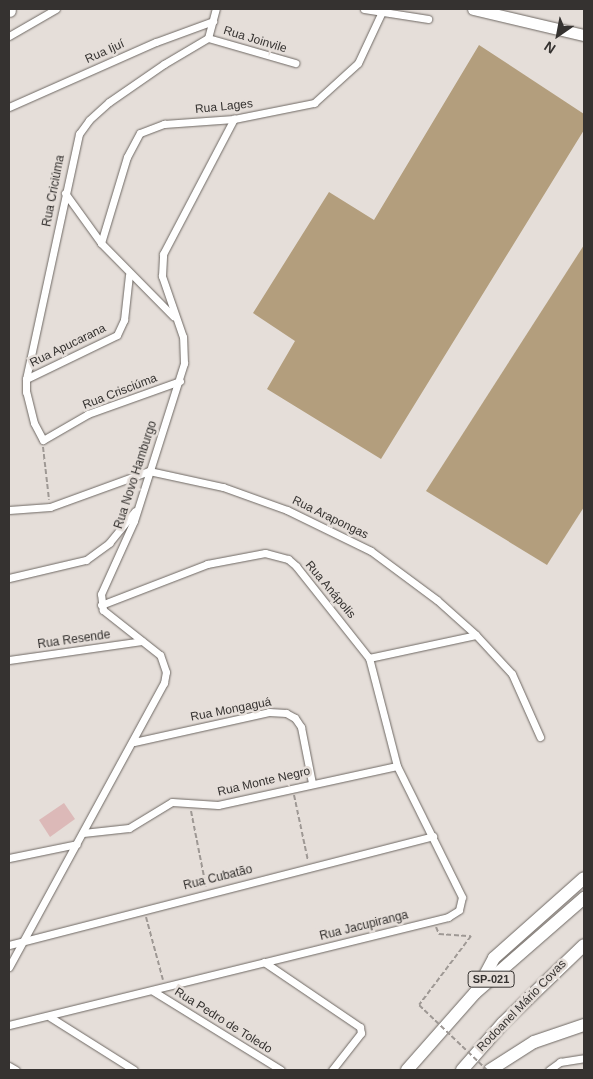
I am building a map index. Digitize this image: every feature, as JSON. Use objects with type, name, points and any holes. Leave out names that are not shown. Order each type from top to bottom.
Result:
[{"type":"highway","points":[[475,993],[494,958],[584,878]]},
{"type":"highway","name":"SP-021","points":[[407,1070],[475,993],[584,898]]},
{"type":"highway","name":"Rodoanel Mário Covas","points":[[462,1070],[503,1023],[584,945]]},
{"type":"highway","points":[[488,1070],[534,1042],[584,1025]]},
{"type":"main road","points":[[473,9],[584,35]]},
{"type":"street","points":[[9,36],[56,9]]},
{"type":"street","points":[[208,38],[216,9]]},
{"type":"street","points":[[364,9],[381,14],[428,19]]},
{"type":"street","name":"Rua Lages","points":[[101,243],[128,157],[140,133],[164,124],[234,118],[302,108],[325,96],[358,63],[381,14]]},
{"type":"street","name":"Rua Ijuí","points":[[9,108],[156,42],[213,21]]},
{"type":"street","name":"Rua Joinvile","points":[[208,38],[295,64]]},
{"type":"street","name":"Rua Criciúma","points":[[43,440],[30,409],[26,379],[76,143],[89,120],[164,64],[208,38]]},
{"type":"street","name":"Rua Novo Hamburgo","points":[[101,604],[104,584],[129,535],[180,381],[185,352],[162,276],[163,254],[234,118]]},
{"type":"street","points":[[65,193],[101,243],[129,275],[176,318]]},
{"type":"street","name":"Rua Apucarana","points":[[26,379],[117,335],[124,320],[129,275]]},
{"type":"street","name":"Rua Crisciúma","points":[[43,440],[88,414],[180,381]]},
{"type":"street","points":[[9,510],[50,507],[149,471]]},
{"type":"street","name":"Rua Arapongas","points":[[149,471],[223,487],[321,524],[371,551],[402,572],[476,634],[512,674],[540,737]]},
{"type":"street","points":[[9,578],[86,560],[109,543],[138,507]]},
{"type":"street","name":"Rua Anápolis","points":[[101,604],[207,564],[265,553],[278,556],[296,566],[368,658]]},
{"type":"street","points":[[9,967],[134,742],[164,683],[166,672],[160,655],[111,618],[101,604]]},
{"type":"street","points":[[368,658],[476,634]]},
{"type":"street","name":"Rua Resende","points":[[9,660],[142,641]]},
{"type":"street","name":"Rua Jacupiranga","points":[[9,1025],[50,1017],[455,913],[462,905],[462,897],[397,766],[368,658]]},
{"type":"street","name":"Rua Mongaguá","points":[[134,742],[233,720],[286,713],[301,727],[312,783]]},
{"type":"street","name":"Rua Monte Negro","points":[[83,833],[129,828],[166,804],[218,805],[397,766]]},
{"type":"street","name":"Rua Cubatão","points":[[9,945],[144,908],[433,836]]},
{"type":"street","points":[[9,858],[77,844]]},
{"type":"street","points":[[264,962],[358,1024],[362,1033],[332,1070]]},
{"type":"street","name":"Rua Pedro de Toledo","points":[[153,991],[281,1070]]},
{"type":"street","points":[[50,1017],[134,1070]]},
{"type":"street","points":[[549,1070],[560,1062],[584,1058]]},
{"type":"street","points":[[9,1066],[16,1070]]},
{"type":"path","points":[[43,440],[50,507]]},
{"type":"path","points":[[292,788],[310,866]]},
{"type":"path","points":[[189,803],[207,892]]},
{"type":"path","points":[[144,908],[165,988]]},
{"type":"path","points":[[439,934],[471,936],[419,1005],[488,1070]]},
{"type":"shaded area","points":[[64,803],[75,819],[50,837],[39,820]]},
{"type":"building","points":[[479,45],[584,114],[584,130],[381,459],[267,389],[295,341],[253,313],[329,192],[374,220]]},
{"type":"building","points":[[584,245],[584,507],[547,565],[426,491]]}]
